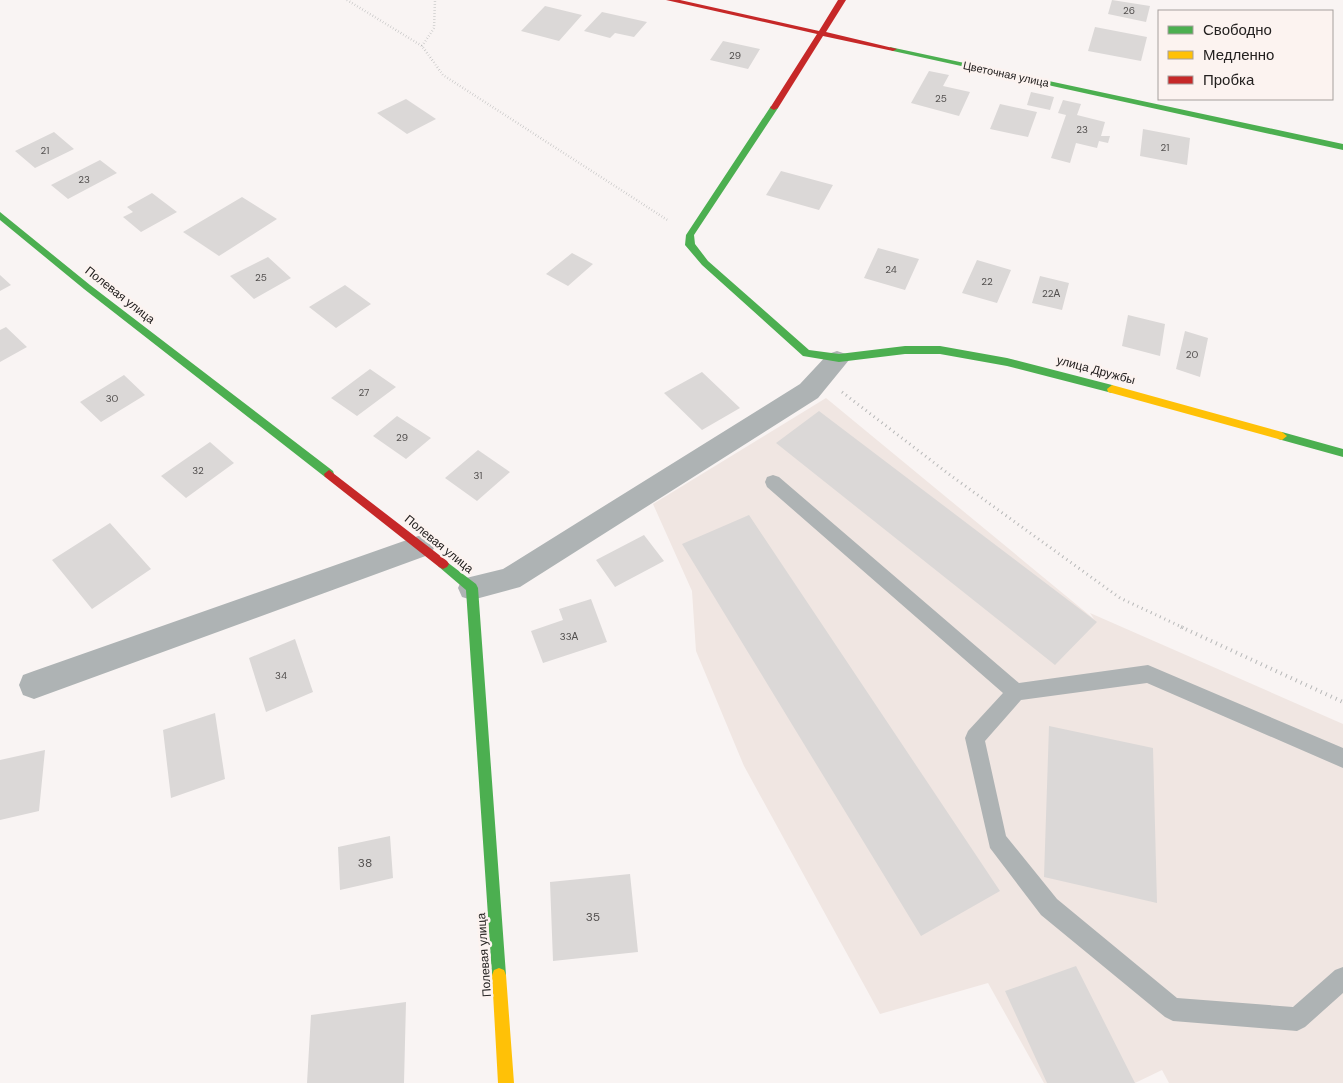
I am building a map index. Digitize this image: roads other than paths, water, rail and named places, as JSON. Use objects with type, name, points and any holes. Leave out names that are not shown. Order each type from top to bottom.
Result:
[{"type":"street","name":"Цветочная улица","points":[[670,0],[1343,147]]},
{"type":"street","points":[[822,34],[842,0]]},
{"type":"street","name":"улица Дружбы","points":[[822,34],[690,235],[690,245],[705,263],[806,353],[820,358],[829,368],[915,349],[939,349],[1017,363],[1343,453]]},
{"type":"street","name":"Полевая улица","points":[[0,215],[88,287],[472,588],[506,1083]]},
{"type":"street","points":[[472,588],[510,578],[810,391],[829,368]]},
{"type":"street","points":[[34,685],[420,546]]},
{"type":"lane","points":[[773,482],[1016,692]]},
{"type":"lane","points":[[1343,758],[1148,674],[1016,692],[974,738],[997,841],[1049,907],[1173,1009],[1298,1019],[1343,978]]}]
